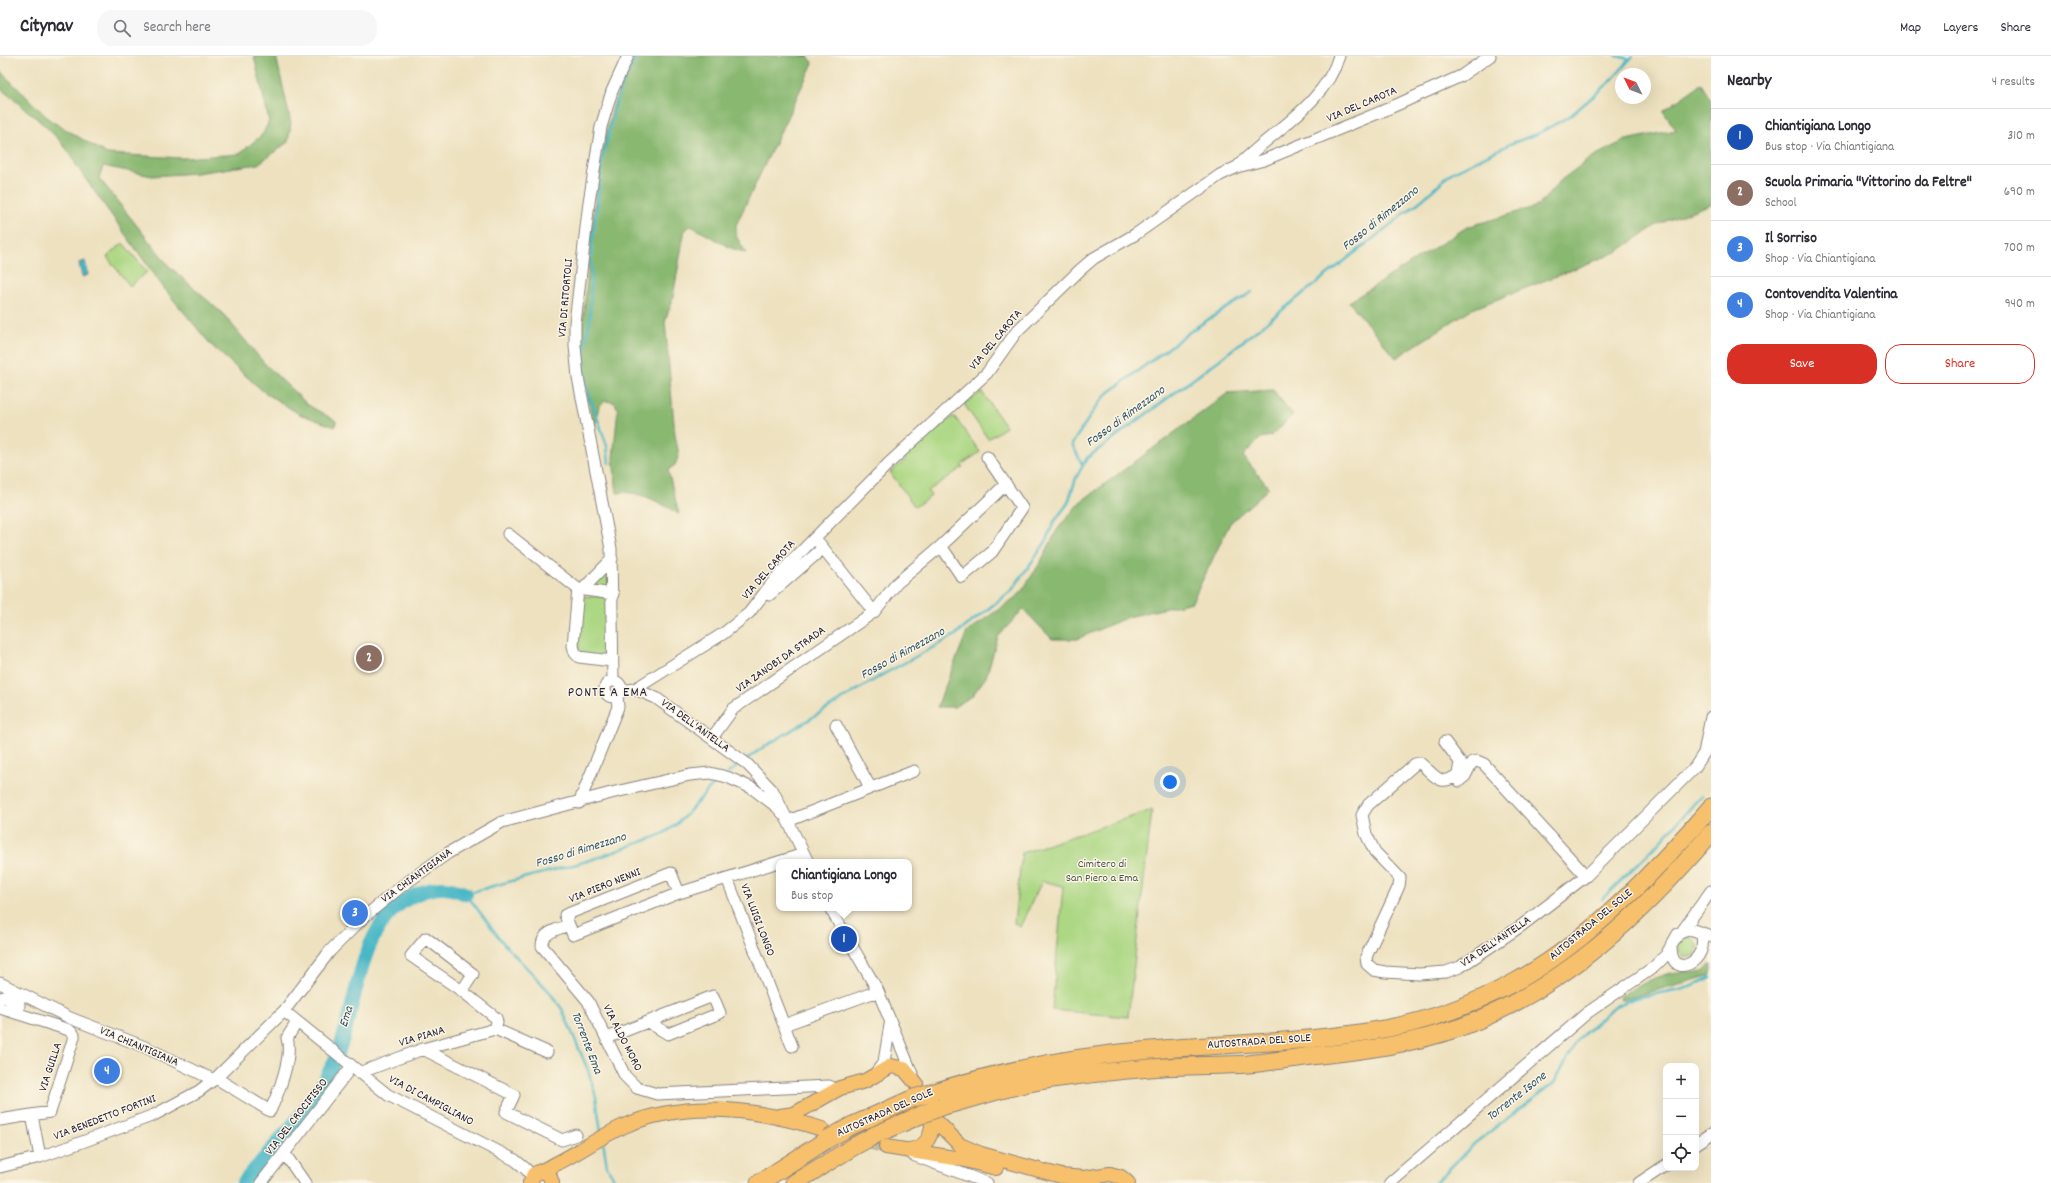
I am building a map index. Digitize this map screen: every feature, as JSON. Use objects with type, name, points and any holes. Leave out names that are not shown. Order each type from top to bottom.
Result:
[{"type":"highway","name":"AUTOSTRADA DEL SOLE","points":[[759,1183],[824,1132],[851,1126],[915,1091],[931,1092],[979,1077],[1085,1057],[1150,1050],[1336,1036],[1390,1028],[1434,1016],[1471,1003],[1514,983],[1568,948],[1636,887],[1679,843],[1711,807]]},
{"type":"highway","name":"AUTOSTRADA DEL SOLE","points":[[794,1183],[853,1147],[881,1141],[934,1118],[1046,1081],[1152,1068],[1248,1064],[1367,1050],[1425,1038],[1462,1027],[1534,992],[1569,970],[1638,913],[1676,874],[1711,834]]},
{"type":"main road","points":[[776,1117],[794,1114],[830,1093],[874,1076],[887,1068],[896,1066],[907,1072],[915,1091]]},
{"type":"main road","points":[[824,1132],[818,1123],[815,1114],[818,1106],[830,1093]]},
{"type":"main road","points":[[541,1180],[558,1162],[584,1147],[626,1125],[662,1115],[702,1110],[749,1112],[776,1117],[824,1132]]},
{"type":"main road","points":[[903,1151],[916,1150],[924,1144],[930,1135],[934,1118]]},
{"type":"main road","points":[[934,1118],[960,1145],[981,1154],[1061,1176],[1093,1179],[1114,1174],[1128,1182]]},
{"type":"main road","points":[[881,1141],[903,1151],[961,1159],[1014,1172],[1048,1183]]},
{"type":"street","name":"VIA DI RITORTOLI","points":[[619,693],[610,696],[606,690],[607,684],[613,681],[612,559],[600,486],[578,377],[575,346],[575,323],[590,194],[601,127],[612,91],[628,56]]},
{"type":"street","name":"VIA DEL CAROTA","points":[[1237,167],[1254,149],[1282,129],[1304,109],[1326,82],[1337,64],[1339,56]]},
{"type":"street","name":"VIA DEL CAROTA","points":[[749,613],[780,573],[889,463],[987,373],[1017,331],[1094,258],[1136,234],[1220,174],[1237,167],[1264,160],[1383,111],[1460,76],[1490,56]]},
{"type":"street","points":[[941,546],[962,577],[992,552],[1022,508],[987,457]]},
{"type":"street","name":"VIA ZANOBI DA STRADA","points":[[712,738],[733,709],[874,612],[898,583],[941,546],[1006,484]]},
{"type":"street","points":[[508,534],[580,589],[613,594]]},
{"type":"street","points":[[816,537],[822,549],[874,612]]},
{"type":"street","name":"VIA DEL CAROTA","points":[[635,689],[724,633],[822,549]]},
{"type":"street","points":[[612,559],[580,589],[573,646],[575,653],[579,657],[612,661]]},
{"type":"street","points":[[579,803],[618,707],[619,693],[635,689]]},
{"type":"street","name":"VIA DELL'ANTELLA","points":[[635,689],[656,698],[743,761]]},
{"type":"street","name":"VIA DELL'ANTELLA","points":[[1448,781],[1433,777],[1420,763],[1415,764],[1368,804],[1362,816],[1366,834],[1375,852],[1400,878],[1399,886],[1366,957],[1367,964],[1374,970],[1400,974],[1446,972],[1460,967],[1521,926],[1586,876],[1695,767],[1704,752],[1711,717]]},
{"type":"street","points":[[836,725],[870,787]]},
{"type":"street","points":[[1444,742],[1460,762],[1461,767],[1458,774],[1448,781]]},
{"type":"street","name":"VIA CHIANTIGIANA","points":[[743,761],[769,786],[806,858]]},
{"type":"street","points":[[1448,781],[1459,781],[1462,779],[1472,762],[1477,761],[1484,764],[1586,876]]},
{"type":"street","points":[[787,819],[914,771]]},
{"type":"street","name":"VIA CHIANTIGIANA","points":[[0,983],[70,1018],[145,1047],[215,1079],[284,1011],[330,951],[364,917],[402,886],[448,853],[502,822],[579,803],[611,793],[690,775],[710,773],[741,782],[766,798],[787,819]]},
{"type":"street","name":"VIA LUIGI LONGO","points":[[776,866],[727,878],[792,1046]]},
{"type":"street","name":"VIA PIERO NENNI","points":[[569,925],[565,915],[671,874],[679,893]]},
{"type":"street","points":[[569,925],[573,935],[679,893],[727,878]]},
{"type":"street","points":[[1390,1183],[1587,1013],[1661,961],[1671,946],[1675,936],[1684,930],[1710,892]]},
{"type":"street","points":[[1671,946],[1673,956],[1679,963],[1688,966],[1696,965],[1704,960],[1709,950],[1704,934],[1703,910],[1710,892]]},
{"type":"street","points":[[832,911],[878,991],[915,1091]]},
{"type":"street","name":"VIA ALDO MORO","points":[[569,925],[546,935],[543,939],[542,946],[581,990],[607,1038],[621,1070],[628,1080],[642,1091],[657,1094],[826,1086],[832,1087],[830,1093]]},
{"type":"street","points":[[1684,930],[1690,929],[1704,934]]},
{"type":"street","points":[[462,991],[473,974],[426,938],[411,956],[462,991],[496,1018],[497,1022],[495,1029],[547,1052]]},
{"type":"street","points":[[1643,975],[1679,963]]},
{"type":"street","points":[[784,1025],[878,991]]},
{"type":"street","points":[[607,1038],[713,996],[720,1013],[668,1034],[648,1022]]},
{"type":"street","points":[[0,998],[4,997],[19,1004],[19,1006]]},
{"type":"street","name":"VIA GUILLA","points":[[0,1008],[68,1030],[74,1035],[50,1112],[0,1120]]},
{"type":"street","name":"VIA DI CAMPIGLIANO","points":[[284,1011],[388,1095],[515,1160],[541,1180]]},
{"type":"street","points":[[874,1076],[884,1062],[890,1034],[890,1020]]},
{"type":"street","points":[[215,1079],[270,1111],[287,1061],[289,1049],[287,1038],[297,1022]]},
{"type":"street","name":"VIA PIANA","points":[[352,1066],[423,1049],[495,1029]]},
{"type":"street","points":[[423,1049],[514,1095],[506,1112],[562,1140],[576,1135]]},
{"type":"street","name":"VIA DEL CROCIFISSO","points":[[261,1183],[352,1066]]},
{"type":"street","name":"VIA BENEDETTO FORTINI","points":[[0,1167],[40,1157],[154,1114],[196,1094],[215,1079]]},
{"type":"street","points":[[32,1115],[40,1157]]},
{"type":"street","points":[[1699,1142],[1711,1134]]},
{"type":"street","points":[[903,1151],[987,1183]]},
{"type":"street","points":[[285,1154],[305,1183]]},
{"type":"street","points":[[1639,1183],[1663,1167]]},
{"type":"green space","points":[[254,56],[276,56],[291,123],[288,142],[258,164],[196,173],[152,176],[103,166],[99,178],[169,266],[224,315],[264,363],[308,405],[336,421],[335,427],[299,414],[264,392],[211,345],[163,287],[54,134],[0,88],[0,71],[50,120],[107,154],[183,158],[239,154],[263,134],[269,121]]},
{"type":"green space","points":[[632,56],[808,56],[813,63],[736,225],[736,236],[746,253],[731,248],[691,226],[685,229],[672,302],[665,321],[675,435],[679,455],[675,465],[668,470],[679,514],[642,495],[634,493],[617,493],[613,458],[618,409],[614,402],[605,401],[599,406],[594,429],[580,361],[592,230],[601,159],[608,124],[619,89]]},
{"type":"green space","points":[[1701,84],[1711,100],[1711,204],[1658,224],[1617,252],[1470,310],[1396,358],[1349,302],[1467,227],[1538,206],[1561,180],[1592,157],[1626,140],[1676,130],[1663,111]]},
{"type":"green space","points":[[123,243],[147,272],[130,286],[107,257]]},
{"type":"green space","points":[[1273,390],[1293,415],[1271,436],[1261,438],[1243,456],[1269,488],[1230,523],[1192,602],[1128,617],[1077,639],[1052,639],[1023,609],[998,637],[986,677],[972,696],[954,707],[937,707],[967,632],[1020,594],[1040,563],[1057,530],[1079,503],[1228,393]]},
{"type":"green space","points":[[982,392],[1006,427],[988,439],[964,404]]},
{"type":"green space","points":[[954,416],[980,452],[961,465],[963,467],[928,491],[931,496],[915,507],[890,472],[906,460],[902,455]]},
{"type":"green space","points":[[607,570],[609,588],[593,586]]},
{"type":"green space","points":[[580,596],[609,597],[607,658],[582,655],[578,647]]},
{"type":"green space","name":"Cimitero di San Piero a Ema","points":[[1152,810],[1128,1017],[1052,1010],[1063,886],[1042,881],[1020,927],[1014,923],[1022,853]]},
{"type":"green space","points":[[1688,937],[1695,940],[1698,947],[1695,954],[1688,957],[1681,954],[1678,947],[1681,940]]},
{"type":"green space","points":[[1711,963],[1711,975],[1622,1000],[1619,997],[1662,975],[1677,972],[1699,972],[1707,968]]},
{"type":"water","points":[[85,261],[88,275],[82,277],[79,263]]},
{"type":"waterway","points":[[609,463],[607,446],[586,385],[584,353],[590,319],[592,248],[603,157],[619,91],[637,56]]},
{"type":"waterway","points":[[1616,56],[1630,59]]},
{"type":"waterway","name":"Fosso di Rimezzano","points":[[746,760],[759,750],[882,675],[954,636],[1012,590],[1045,543],[1054,522],[1068,503],[1076,478],[1087,458],[1219,360],[1423,199],[1451,173],[1510,144],[1539,133],[1570,116],[1610,82],[1633,56]]},
{"type":"waterway","points":[[1083,466],[1072,444],[1096,407],[1107,394],[1195,328],[1252,292]]},
{"type":"waterway","name":"Fosso di Rimezzano","points":[[728,773],[742,763]]},
{"type":"waterway","name":"Fosso di Rimezzano","points":[[601,1133],[596,1097],[588,1070],[562,1009],[547,989],[504,944],[466,894],[587,861],[664,833],[680,821],[706,792],[721,779]]},
{"type":"waterway","points":[[1602,899],[1659,843],[1702,795]]},
{"type":"waterway","name":"Ema","points":[[243,1183],[302,1114],[331,1068],[348,1022],[361,971],[369,947],[381,925],[396,907],[424,891],[436,888],[448,888],[466,894]]},
{"type":"waterway","name":"Torrente Isone","points":[[1435,1183],[1475,1143],[1554,1083],[1578,1039],[1615,1006],[1635,998],[1690,987],[1711,977]]},
{"type":"waterway","name":"Torrente Ema","points":[[603,1141],[607,1166],[616,1183]]},
{"type":"tunnel","points":[[831,1132],[886,1147]]},
{"type":"place","name":"Scuola Primaria \"Vittorino da Feltre\"","points":[[369,658]]},
{"type":"place","name":"Il Sorriso","points":[[355,913]]},
{"type":"place","name":"Chiantigiana Longo","points":[[844,939]]},
{"type":"place","name":"Contovendita Valentina","points":[[107,1071]]},
{"type":"district","name":"PONTE A EMA","points":[[608,693]]}]
